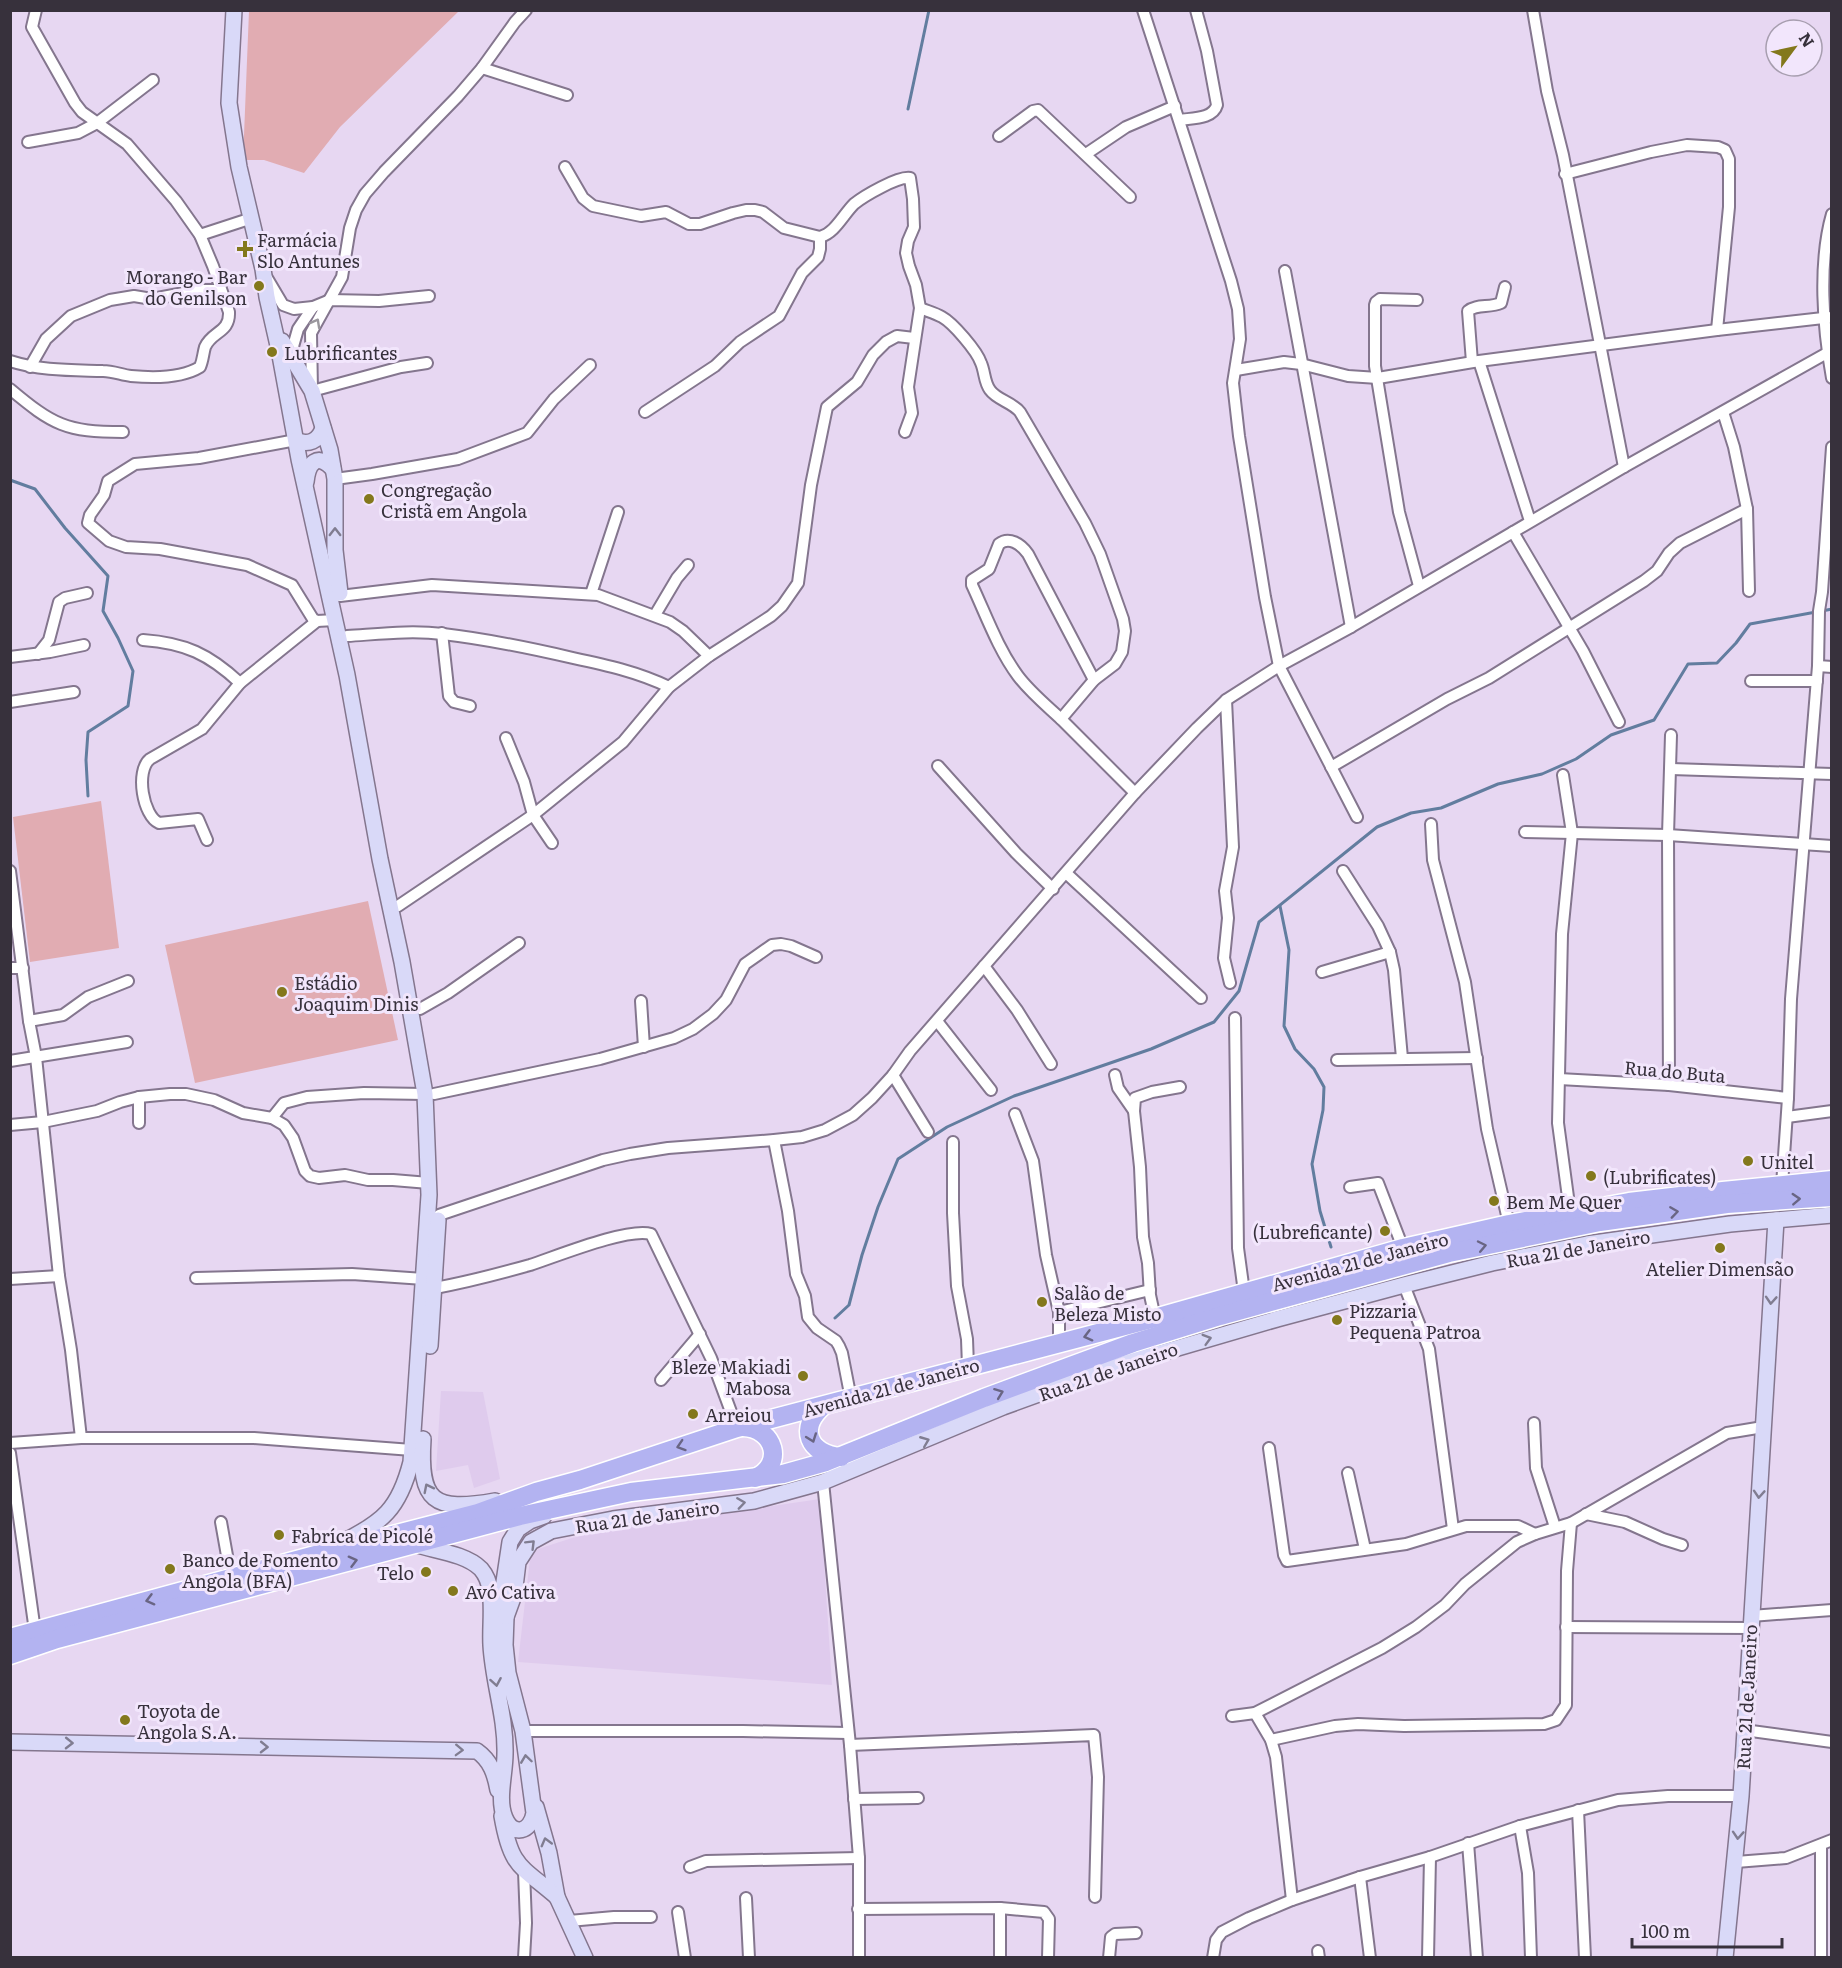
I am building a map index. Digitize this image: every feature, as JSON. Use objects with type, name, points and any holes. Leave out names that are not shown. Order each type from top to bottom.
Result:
[{"type":"main road","points":[[1782,1185],[1832,1180]]},
{"type":"main road","name":"Avenida 21 de Janeiro","points":[[10,1638],[478,1513],[536,1492],[740,1428],[1155,1318],[1402,1248],[1570,1212],[1662,1198],[1782,1185]]},
{"type":"main road","name":"Avenida 21 de Janeiro","points":[[10,1655],[57,1639],[520,1516],[631,1492],[783,1474],[841,1457],[984,1398],[1133,1343],[1384,1270],[1460,1251],[1590,1224],[1761,1201],[1832,1197]]},
{"type":"main road","points":[[823,1406],[811,1418],[808,1426],[812,1443],[824,1454],[841,1457]]},
{"type":"main road","points":[[740,1428],[760,1431],[767,1436],[771,1444],[772,1462],[767,1470],[753,1479]]},
{"type":"street","points":[[10,361],[30,367],[159,376],[195,370],[202,362],[206,346],[228,324],[229,312],[200,235],[176,201],[127,144],[82,112],[75,104],[32,27],[36,10]]},
{"type":"street","points":[[234,10],[229,103],[239,167],[264,273],[296,440],[347,675],[380,859],[429,1094],[429,1283],[421,1463],[426,1488],[436,1500],[456,1506],[536,1492]]},
{"type":"street","points":[[319,1554],[364,1532],[386,1514],[404,1484],[411,1462],[429,1283],[439,1215],[420,1009],[398,906],[340,596],[335,550],[334,474],[312,391],[311,333],[342,277],[350,228],[365,194],[482,68],[526,10]]},
{"type":"street","points":[[1143,10],[1204,201],[1232,280],[1238,309],[1240,339],[1233,383],[1265,597],[1279,666],[1357,817]]},
{"type":"street","points":[[1180,120],[1208,116],[1216,109],[1207,51],[1196,10]]},
{"type":"street","points":[[1533,10],[1547,91],[1566,174],[1624,467]]},
{"type":"street","points":[[482,68],[567,95]]},
{"type":"street","points":[[28,142],[72,135],[97,123],[153,80]]},
{"type":"street","points":[[1086,154],[1126,128],[1175,106]]},
{"type":"street","points":[[999,136],[1035,110],[1040,111],[1130,197]]},
{"type":"street","points":[[1566,174],[1678,146],[1718,147],[1725,150],[1729,159],[1729,207],[1717,330]]},
{"type":"street","points":[[565,167],[583,198],[593,206],[641,216],[666,212],[689,224],[700,224],[733,213],[755,210],[763,212],[784,228],[820,237],[831,231],[854,204],[867,195],[902,177],[910,177],[914,199],[914,227],[906,253],[920,308],[908,387],[912,413],[904,432]]},
{"type":"street","points":[[1832,214],[1827,231],[1824,271],[1828,318],[1827,353],[1832,378]]},
{"type":"street","points":[[200,235],[252,218]]},
{"type":"street","points":[[645,412],[715,366],[740,342],[779,316],[802,273],[818,257],[820,237]]},
{"type":"street","points":[[1285,271],[1351,627]]},
{"type":"street","points":[[264,273],[283,305],[299,310],[330,300],[379,301],[429,296]]},
{"type":"street","points":[[1505,287],[1501,303],[1470,308],[1468,312],[1475,362],[1530,521]]},
{"type":"street","points":[[30,367],[46,339],[71,316],[110,300],[134,296],[152,299],[200,290],[220,291]]},
{"type":"street","points":[[1417,300],[1380,299],[1376,302],[1376,366],[1399,512],[1419,586]]},
{"type":"street","points":[[285,381],[298,329],[313,306]]},
{"type":"street","points":[[920,308],[942,317],[953,327],[981,362],[987,385],[992,393],[1016,407],[1020,412],[1085,523],[1100,554],[1123,619],[1125,641],[1122,652],[1115,663],[1094,680],[1060,719]]},
{"type":"street","points":[[1236,370],[1274,363],[1301,364],[1348,376],[1377,378],[1475,362],[1717,330],[1828,318]]},
{"type":"street","points":[[272,319],[290,356],[312,391]]},
{"type":"street","points":[[398,906],[533,814],[623,742],[669,687],[709,656],[771,616],[782,606],[798,583],[811,485],[828,404],[857,382],[873,355],[886,342],[897,336],[914,338]]},
{"type":"street","points":[[439,1215],[630,1154],[668,1148],[802,1137],[825,1130],[853,1115],[873,1098],[910,1051],[1135,793],[1226,700],[1253,681],[1351,627],[1530,521],[1827,353]]},
{"type":"street","points":[[312,391],[402,367],[427,363]]},
{"type":"street","points":[[306,485],[307,473],[313,462],[318,460],[323,461],[334,474],[372,474],[458,459],[527,433],[554,399],[590,365]]},
{"type":"street","points":[[10,389],[54,422],[88,432],[123,432]]},
{"type":"street","points":[[1723,412],[1734,447],[1747,509],[1749,591]]},
{"type":"street","points":[[323,428],[320,436],[312,441],[296,440],[199,458],[135,464],[109,479],[104,495],[90,515],[88,523],[99,534],[126,547],[160,549],[243,564],[287,582],[295,589],[309,616],[317,621],[335,620]]},
{"type":"street","points":[[1782,1185],[1791,999],[1817,681],[1819,611],[1832,447]]},
{"type":"street","points":[[1331,767],[1446,699],[1490,678],[1644,581],[1657,571],[1680,543],[1747,509]]},
{"type":"street","points":[[591,594],[618,512]]},
{"type":"street","points":[[1513,532],[1583,651],[1618,722]]},
{"type":"street","points":[[1094,680],[1028,554],[1019,544],[1002,541],[989,568],[972,580],[972,585],[992,628],[1017,675],[1135,793]]},
{"type":"street","points":[[655,615],[677,578],[688,565]]},
{"type":"street","points":[[340,596],[432,585],[591,594],[655,615],[683,631],[709,656]]},
{"type":"street","points":[[38,654],[49,640],[60,602],[65,598],[87,593]]},
{"type":"street","points":[[207,840],[198,819],[159,823],[156,821],[150,812],[143,789],[142,770],[147,761],[202,729],[240,683],[317,621]]},
{"type":"street","points":[[347,636],[404,632],[442,633],[621,669],[649,677],[669,687]]},
{"type":"street","points":[[442,633],[449,696],[454,702],[470,706]]},
{"type":"street","points":[[143,640],[186,647],[201,653],[221,665],[240,683]]},
{"type":"street","points":[[10,657],[84,645]]},
{"type":"street","points":[[1818,666],[1832,668]]},
{"type":"street","points":[[1751,681],[1817,681]]},
{"type":"street","points":[[10,702],[74,692]]},
{"type":"street","points":[[1226,700],[1233,847],[1225,891],[1228,918],[1224,958],[1230,983]]},
{"type":"street","points":[[1669,1085],[1668,835],[1671,735]]},
{"type":"street","points":[[506,738],[524,782],[533,814],[552,843]]},
{"type":"street","points":[[938,766],[1016,853],[1053,889]]},
{"type":"street","points":[[1671,769],[1832,774]]},
{"type":"street","points":[[1563,775],[1572,833],[1562,934],[1558,1123],[1570,1212]]},
{"type":"street","points":[[1431,824],[1433,860],[1466,987],[1487,1129],[1509,1224]]},
{"type":"street","points":[[1525,832],[1668,835],[1804,846],[1832,846]]},
{"type":"street","points":[[10,871],[29,1021],[36,1057],[59,1276],[71,1350],[81,1438]]},
{"type":"street","points":[[1343,871],[1378,926],[1390,952],[1394,970],[1402,1058]]},
{"type":"street","points":[[1066,873],[1201,998]]},
{"type":"street","points":[[420,1009],[457,987],[519,943]]},
{"type":"street","points":[[272,1118],[284,1103],[307,1097],[364,1093],[429,1094],[555,1070],[644,1047],[674,1038],[693,1029],[713,1014],[726,1000],[745,964],[772,945],[791,946],[816,957]]},
{"type":"street","points":[[1322,972],[1390,952]]},
{"type":"street","points":[[984,966],[1017,1010],[1051,1064]]},
{"type":"street","points":[[10,968],[23,968]]},
{"type":"street","points":[[29,1021],[63,1015],[88,998],[128,981]]},
{"type":"street","points":[[642,1001],[644,1047]]},
{"type":"street","points":[[1234,1018],[1238,1248],[1244,1292]]},
{"type":"street","points":[[936,1021],[991,1090]]},
{"type":"street","points":[[10,1061],[127,1042]]},
{"type":"street","points":[[1337,1060],[1477,1058]]},
{"type":"street","points":[[893,1075],[928,1132]]},
{"type":"street","points":[[1116,1075],[1118,1088],[1134,1111]]},
{"type":"street","name":"Rua do Buta","points":[[1559,1079],[1669,1085],[1788,1098]]},
{"type":"street","points":[[1155,1318],[1143,1237],[1140,1167],[1134,1111],[1136,1098],[1142,1094],[1180,1087]]},
{"type":"street","points":[[10,1125],[43,1122],[97,1111],[139,1097],[186,1094],[214,1100],[243,1113],[272,1118],[288,1129],[305,1171],[310,1176],[319,1178],[345,1175],[368,1180],[429,1183]]},
{"type":"street","points":[[139,1097],[139,1124]]},
{"type":"street","points":[[1787,1116],[1832,1111]]},
{"type":"street","points":[[1015,1114],[1033,1161],[1046,1255],[1059,1312],[1059,1344]]},
{"type":"street","points":[[774,1140],[788,1211],[796,1274],[805,1296],[808,1317],[817,1328],[836,1341],[839,1346],[851,1399]]},
{"type":"street","points":[[953,1142],[953,1213],[957,1286],[967,1338],[968,1366]]},
{"type":"street","points":[[1350,1187],[1378,1183],[1402,1248]]},
{"type":"street","name":"Rua 21 de Janeiro","points":[[506,1617],[513,1595],[518,1562],[531,1542],[545,1533],[613,1519],[754,1501],[823,1482],[1003,1407],[1116,1366],[1277,1319],[1492,1263],[1587,1244],[1701,1228],[1832,1215]]},
{"type":"street","name":"Rua 21 de Janeiro","points":[[1725,1958],[1741,1796],[1776,1220]]},
{"type":"street","points":[[196,1278],[352,1274],[429,1283],[468,1282],[532,1264],[586,1245],[647,1232],[652,1235],[700,1334],[740,1428]]},
{"type":"street","points":[[10,1280],[59,1276]]},
{"type":"street","points":[[1404,1285],[1429,1349],[1453,1529]]},
{"type":"street","points":[[1059,1312],[1150,1290]]},
{"type":"street","points":[[661,1380],[700,1334]]},
{"type":"street","points":[[1534,1423],[1536,1468],[1555,1527]]},
{"type":"street","points":[[1232,1716],[1255,1713],[1382,1648],[1416,1627],[1445,1605],[1466,1584],[1512,1546],[1535,1534],[1571,1522],[1721,1436],[1763,1427]]},
{"type":"street","points":[[10,1443],[81,1438],[254,1438],[412,1450]]},
{"type":"street","points":[[1269,1448],[1284,1555],[1287,1561],[1421,1540],[1453,1529],[1507,1526],[1522,1527],[1535,1534]]},
{"type":"street","points":[[10,1453],[35,1631]]},
{"type":"street","points":[[1348,1473],[1365,1549]]},
{"type":"street","points":[[823,1482],[849,1733],[859,1858],[859,1958]]},
{"type":"street","points":[[417,1545],[469,1561],[483,1572],[488,1580],[491,1602],[491,1645],[505,1751],[501,1810],[511,1828],[524,1829],[530,1826],[534,1813],[523,1731],[508,1673],[505,1644],[506,1617],[502,1595],[506,1559],[510,1542],[518,1529],[530,1521],[580,1502]]},
{"type":"street","points":[[1586,1514],[1625,1521],[1663,1539],[1682,1545]]},
{"type":"street","points":[[221,1522],[231,1578]]},
{"type":"street","points":[[1271,1740],[1335,1726],[1358,1724],[1404,1726],[1551,1722],[1560,1716],[1566,1705],[1566,1628],[1571,1522]]},
{"type":"street","points":[[1566,1628],[1751,1622],[1832,1610]]},
{"type":"street","points":[[1255,1713],[1271,1740],[1278,1768],[1292,1900]]},
{"type":"street","points":[[1744,1730],[1832,1742]]},
{"type":"street","points":[[523,1731],[849,1733]]},
{"type":"street","points":[[850,1746],[1094,1735],[1098,1777],[1095,1897]]},
{"type":"street","points":[[10,1742],[477,1751],[485,1756],[496,1775],[509,1850],[524,1871],[557,1897]]},
{"type":"street","points":[[531,1788],[549,1853],[557,1897],[585,1958]]},
{"type":"street","points":[[1213,1958],[1216,1940],[1222,1932],[1292,1900],[1520,1826],[1618,1800],[1668,1796],[1741,1796]]},
{"type":"street","points":[[854,1799],[918,1798]]},
{"type":"street","points":[[1578,1810],[1585,1958]]},
{"type":"street","points":[[1520,1826],[1528,1873],[1531,1958]]},
{"type":"street","points":[[1468,1843],[1477,1958]]},
{"type":"street","points":[[1736,1862],[1786,1858],[1826,1843],[1821,1958]]},
{"type":"street","points":[[1428,1958],[1430,1857]]},
{"type":"street","points":[[690,1867],[706,1861],[859,1858]]},
{"type":"street","points":[[524,1871],[524,1958]]},
{"type":"street","points":[[1360,1877],[1370,1958]]},
{"type":"street","points":[[746,1898],[749,1958]]},
{"type":"street","points":[[858,1910],[1000,1908],[1047,1913],[1049,1919],[1048,1958]]},
{"type":"street","points":[[1000,1908],[1000,1958]]},
{"type":"street","points":[[678,1912],[685,1958]]},
{"type":"street","points":[[568,1921],[651,1917]]},
{"type":"street","points":[[1109,1958],[1111,1936],[1136,1933]]},
{"type":"shaded area","points":[[249,11],[459,11],[340,127],[304,173],[264,160],[243,160]]},
{"type":"shaded area","points":[[101,801],[119,948],[30,962],[13,817]]},
{"type":"shaded area","name":"Estádio Joaquim Dinis","points":[[368,901],[398,1040],[195,1083],[165,945]]},
{"type":"shaded area","points":[[441,1391],[483,1392],[500,1479],[474,1488],[468,1465],[436,1471]]},
{"type":"shaded area","points":[[820,1499],[832,1685],[518,1662],[530,1559],[538,1549],[572,1538],[614,1529]]},
{"type":"waterway","points":[[908,109],[929,10]]},
{"type":"waterway","points":[[10,480],[35,489],[65,528],[108,576],[103,611],[133,671],[128,706],[88,732],[86,760],[88,796]]},
{"type":"waterway","points":[[1822,611],[1832,609]]},
{"type":"waterway","points":[[835,1318],[849,1305],[878,1207],[898,1159],[947,1127],[1014,1096],[1151,1049],[1214,1022],[1239,991],[1259,922],[1377,827],[1411,813],[1441,808],[1498,784],[1542,774],[1576,759],[1611,735],[1654,720],[1688,664],[1717,663],[1750,624],[1816,612]]},
{"type":"waterway","points":[[1280,906],[1289,950],[1284,1026],[1295,1049],[1314,1069],[1324,1087],[1323,1110],[1312,1164],[1320,1211],[1331,1247]]},
{"type":"place","name":"Farmácia Slo Antunes","points":[[245,249]]},
{"type":"place","name":"Morango - Bar do Genilson","points":[[259,286]]},
{"type":"place","name":"Lubrificantes","points":[[272,352]]},
{"type":"place","name":"Congregação Cristã em Angola","points":[[369,499]]},
{"type":"place","name":"Estádio Joaquim Dinis","points":[[282,992]]},
{"type":"place","name":"Unitel","points":[[1748,1161]]},
{"type":"place","name":"(Lubrificates)","points":[[1591,1176]]},
{"type":"place","name":"Bem Me Quer","points":[[1494,1201]]},
{"type":"place","name":"(Lubreficante)","points":[[1385,1231]]},
{"type":"place","name":"Atelier Dimensão","points":[[1720,1248]]},
{"type":"place","name":"Salão de Beleza Misto","points":[[1042,1302]]},
{"type":"place","name":"Pizzaria Pequena Patroa","points":[[1337,1320]]},
{"type":"place","name":"Bleze Makiadi Mabosa","points":[[803,1376]]},
{"type":"place","name":"Arreiou","points":[[693,1414]]},
{"type":"place","name":"Fabríca de Picolé","points":[[279,1535]]},
{"type":"place","name":"Banco de Fomento Angola (BFA)","points":[[170,1569]]},
{"type":"place","name":"Telo","points":[[426,1572]]},
{"type":"place","name":"Avó Cativa","points":[[453,1591]]},
{"type":"place","name":"Toyota de Angola S.A.","points":[[125,1720]]}]
